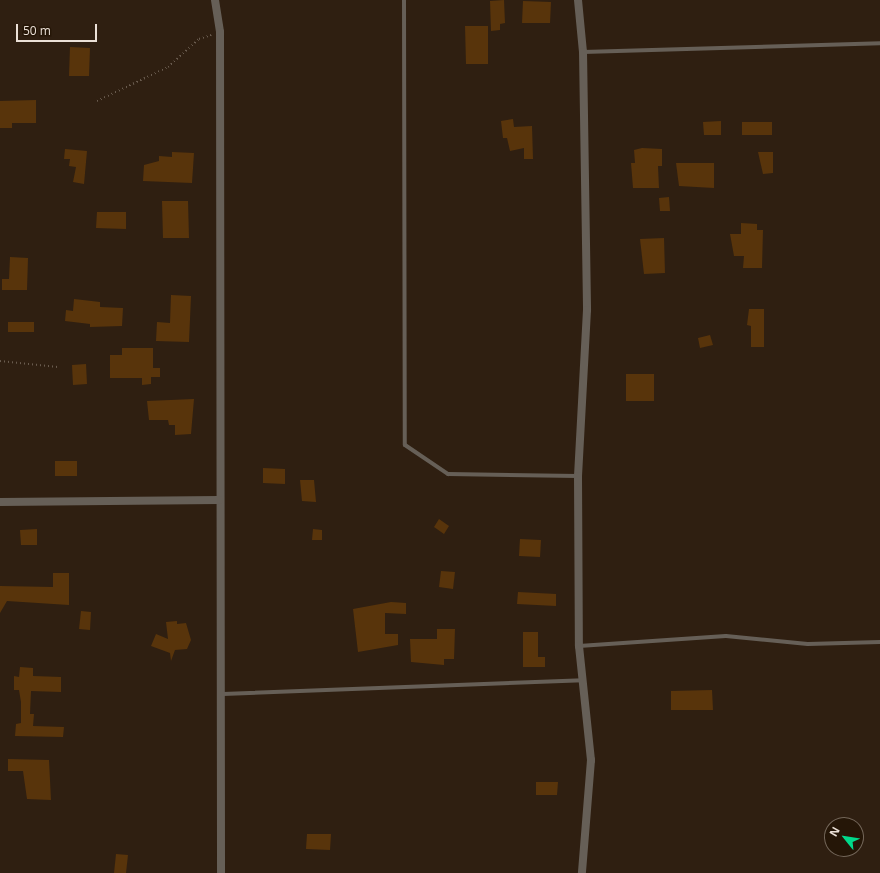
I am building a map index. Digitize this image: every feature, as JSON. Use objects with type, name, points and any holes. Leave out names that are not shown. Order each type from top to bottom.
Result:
[{"type":"street","points":[[215,0],[220,32],[219,500],[223,694],[221,873]]},
{"type":"street","points":[[578,0],[583,52],[588,310],[578,476],[579,646],[584,680],[591,760],[582,873]]},
{"type":"street","points":[[0,502],[219,500]]},
{"type":"lane","points":[[404,0],[404,445],[448,474],[578,476]]},
{"type":"lane","points":[[583,52],[880,43]]},
{"type":"lane","points":[[579,646],[726,636],[808,644],[880,642]]},
{"type":"lane","points":[[223,694],[584,680]]},
{"type":"path","points":[[97,101],[168,67],[199,39],[220,32]]},
{"type":"path","points":[[0,362],[58,367]]},
{"type":"building","points":[[504,0],[505,23],[500,24],[500,30],[491,31],[490,1]]},
{"type":"building","points":[[523,1],[551,2],[550,23],[522,23]]},
{"type":"building","points":[[465,26],[488,26],[488,64],[466,64]]},
{"type":"building","points":[[70,47],[90,48],[89,76],[69,76]]},
{"type":"building","points":[[36,100],[36,123],[12,123],[12,128],[0,128],[0,101]]},
{"type":"building","points":[[513,119],[514,127],[532,126],[533,159],[524,159],[524,148],[510,151],[507,138],[503,138],[501,121]]},
{"type":"building","points":[[721,121],[721,135],[704,135],[703,122]]},
{"type":"building","points":[[742,122],[772,122],[772,135],[742,135]]},
{"type":"building","points":[[642,148],[662,149],[662,166],[658,166],[659,188],[633,188],[631,163],[635,163],[634,150]]},
{"type":"building","points":[[65,149],[87,151],[84,184],[73,182],[76,167],[69,166],[70,159],[64,159]]},
{"type":"building","points":[[172,152],[194,153],[192,183],[143,181],[144,165],[159,161],[159,156],[172,157]]},
{"type":"building","points":[[758,152],[773,152],[773,173],[763,174]]},
{"type":"building","points":[[676,163],[714,163],[714,188],[679,186]]},
{"type":"building","points":[[669,197],[670,211],[660,211],[659,198]]},
{"type":"building","points":[[162,201],[188,201],[189,238],[163,238]]},
{"type":"building","points":[[97,212],[126,212],[126,229],[96,228]]},
{"type":"building","points":[[741,223],[757,224],[757,230],[763,230],[762,268],[743,268],[744,256],[734,256],[730,234],[741,234]]},
{"type":"building","points":[[664,238],[665,273],[644,274],[640,239]]},
{"type":"building","points":[[10,257],[28,258],[27,290],[2,290],[2,279],[9,279]]},
{"type":"building","points":[[171,295],[191,296],[189,342],[156,341],[157,322],[170,323]]},
{"type":"building","points":[[74,299],[100,302],[100,307],[123,308],[122,326],[90,327],[90,324],[65,321],[66,310],[73,311]]},
{"type":"building","points":[[749,309],[764,309],[764,347],[751,347],[751,326],[747,325]]},
{"type":"building","points":[[8,322],[34,322],[34,332],[8,332]]},
{"type":"building","points":[[710,335],[713,345],[700,348],[698,338]]},
{"type":"building","points":[[122,348],[153,348],[153,368],[160,368],[160,377],[151,377],[151,384],[142,385],[142,378],[110,378],[110,355],[122,355]]},
{"type":"building","points":[[86,364],[87,384],[73,385],[72,365]]},
{"type":"building","points":[[626,374],[654,374],[654,401],[626,401]]},
{"type":"building","points":[[194,399],[191,434],[175,435],[175,425],[169,425],[168,420],[149,420],[147,401]]},
{"type":"building","points":[[55,461],[77,461],[77,476],[55,476]]},
{"type":"building","points":[[263,468],[285,469],[285,484],[263,483]]},
{"type":"building","points":[[300,480],[314,480],[316,502],[302,501]]},
{"type":"building","points":[[439,519],[449,526],[444,534],[434,527]]},
{"type":"building","points":[[37,529],[37,545],[21,545],[20,530]]},
{"type":"building","points":[[313,529],[322,530],[322,540],[312,540]]},
{"type":"building","points":[[520,539],[541,540],[540,557],[519,556]]},
{"type":"building","points":[[441,571],[455,572],[453,589],[439,587]]},
{"type":"building","points":[[53,573],[69,573],[69,605],[7,601],[0,613],[0,586],[53,587]]},
{"type":"building","points":[[518,592],[556,594],[556,606],[517,604]]},
{"type":"building","points":[[391,602],[406,603],[406,614],[385,613],[385,634],[398,634],[398,645],[358,652],[353,609]]},
{"type":"building","points":[[81,611],[91,612],[90,630],[79,629]]},
{"type":"building","points":[[177,621],[177,624],[186,623],[191,640],[187,649],[175,650],[171,661],[170,653],[151,646],[156,634],[168,639],[166,622]]},
{"type":"building","points":[[437,629],[455,629],[454,659],[444,659],[444,665],[411,662],[410,639],[437,639]]},
{"type":"building","points":[[523,632],[538,632],[538,657],[545,657],[545,667],[523,667]]},
{"type":"building","points":[[20,667],[33,668],[33,676],[61,677],[61,692],[31,691],[30,714],[34,714],[33,726],[64,727],[63,737],[15,736],[16,724],[21,723],[21,702],[19,690],[14,690],[14,676],[19,677]]},
{"type":"building","points":[[712,690],[713,710],[671,710],[671,691]]},
{"type":"building","points":[[8,759],[49,760],[51,800],[27,799],[23,771],[8,771]]},
{"type":"building","points":[[536,782],[558,782],[557,795],[536,795]]},
{"type":"building","points":[[307,834],[331,834],[330,850],[306,849]]},
{"type":"building","points":[[116,854],[128,855],[126,873],[114,873]]}]
